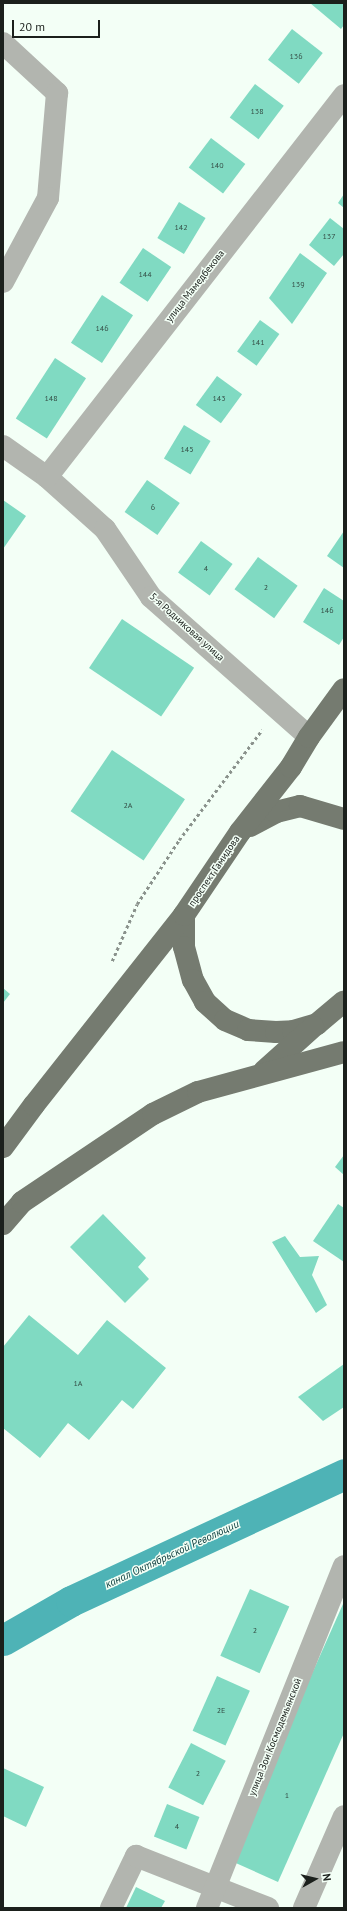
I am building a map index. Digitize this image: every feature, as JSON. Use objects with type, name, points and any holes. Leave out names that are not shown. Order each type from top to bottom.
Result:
[{"type":"main road","points":[[240,832],[291,768],[309,737],[344,689]]},
{"type":"main road","name":"проспект Гамидова","points":[[344,819],[300,806],[276,812],[240,832],[184,915],[184,947],[193,980],[205,1002],[225,1020],[248,1030],[293,1032],[317,1024],[344,1001]]},
{"type":"main road","points":[[3,1147],[34,1105],[184,915]]},
{"type":"main road","points":[[261,1074],[317,1024]]},
{"type":"main road","points":[[248,1030],[293,1045],[334,1054]]},
{"type":"main road","points":[[3,1224],[22,1202],[153,1114],[198,1092],[334,1054]]},
{"type":"street","points":[[3,43],[57,93],[48,198],[3,282]]},
{"type":"street","name":"улица Мамедбекова","points":[[46,477],[344,95]]},
{"type":"street","name":"5-я Родниковая улица","points":[[3,446],[46,477],[105,529],[152,597],[309,737]]},
{"type":"street","name":"улица Зои Космодемьянской","points":[[207,1908],[344,1566]]},
{"type":"street","points":[[304,1908],[344,1816]]},
{"type":"street","points":[[111,1908],[136,1856],[268,1908]]},
{"type":"path","points":[[112,962],[137,904],[179,840],[277,708]]},
{"type":"building","points":[[310,3],[344,3],[344,25],[341,29]]},
{"type":"building","points":[[292,29],[323,53],[299,84],[268,60]]},
{"type":"building","points":[[255,84],[284,106],[258,139],[230,118]]},
{"type":"building","points":[[211,138],[245,164],[223,193],[189,168]]},
{"type":"building","points":[[344,194],[344,208],[338,203]]},
{"type":"building","points":[[179,202],[206,218],[184,254],[157,238]]},
{"type":"building","points":[[330,218],[344,229],[344,254],[334,266],[309,245]]},
{"type":"building","points":[[143,248],[171,267],[148,302],[120,283]]},
{"type":"building","points":[[300,253],[327,273],[292,324],[269,298]]},
{"type":"building","points":[[102,295],[133,315],[102,363],[71,343]]},
{"type":"building","points":[[260,320],[279,334],[256,366],[237,352]]},
{"type":"building","points":[[55,358],[86,378],[47,439],[16,418]]},
{"type":"building","points":[[217,376],[242,394],[221,423],[196,405]]},
{"type":"building","points":[[184,425],[211,441],[190,474],[164,458]]},
{"type":"building","points":[[147,480],[180,503],[157,535],[125,512]]},
{"type":"building","points":[[3,500],[26,516],[3,549]]},
{"type":"building","points":[[344,531],[344,568],[327,556]]},
{"type":"building","points":[[201,541],[233,564],[210,595],[178,573]]},
{"type":"building","points":[[258,557],[298,586],[274,618],[234,589]]},
{"type":"building","points":[[324,588],[344,601],[344,637],[339,645],[303,622]]},
{"type":"building","points":[[122,619],[194,668],[161,717],[89,668]]},
{"type":"building","points":[[112,750],[185,799],[144,861],[71,811]]},
{"type":"building","points":[[3,988],[10,994],[3,1003]]},
{"type":"building","points":[[344,1155],[344,1175],[335,1167]]},
{"type":"building","points":[[338,1204],[344,1208],[344,1262],[313,1241]]},
{"type":"building","points":[[103,1214],[146,1258],[138,1267],[149,1279],[125,1303],[70,1247]]},
{"type":"building","points":[[285,1236],[300,1257],[319,1256],[312,1275],[327,1305],[316,1313],[272,1242]]},
{"type":"building","points":[[29,1315],[78,1355],[107,1320],[166,1368],[133,1409],[122,1400],[89,1440],[68,1423],[40,1458],[3,1428],[3,1347]]},
{"type":"building","points":[[344,1364],[344,1407],[323,1421],[298,1397]]},
{"type":"building","points":[[250,1589],[289,1606],[260,1673],[220,1656]]},
{"type":"building","points":[[343,1604],[344,1733],[278,1882],[229,1860]]},
{"type":"building","points":[[217,1676],[250,1691],[225,1745],[193,1731]]},
{"type":"building","points":[[191,1743],[226,1761],[203,1805],[168,1788]]},
{"type":"building","points":[[3,1768],[44,1787],[26,1827],[3,1816]]},
{"type":"building","points":[[167,1804],[199,1817],[186,1850],[154,1836]]},
{"type":"building","points":[[136,1887],[165,1901],[161,1908],[126,1908]]},
{"type":"waterway","name":"канал Октябрьской Революции","points":[[3,1640],[71,1601],[344,1474]]}]
